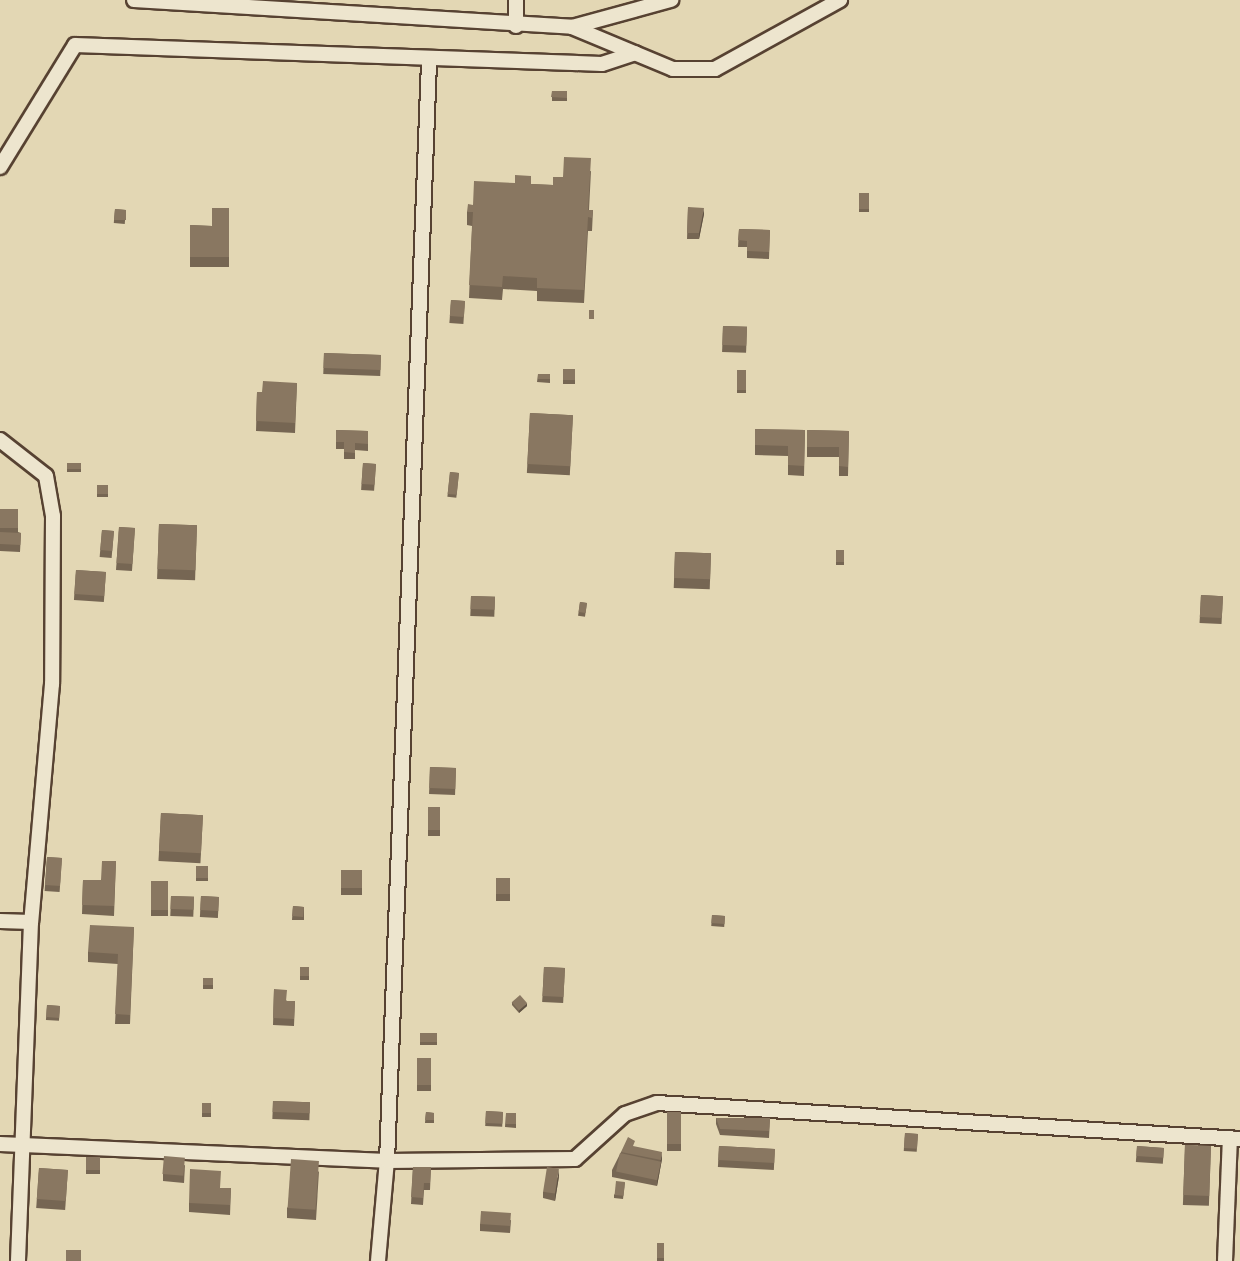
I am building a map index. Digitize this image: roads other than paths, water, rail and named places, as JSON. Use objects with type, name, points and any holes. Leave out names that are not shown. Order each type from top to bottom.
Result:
[{"type":"street","points":[[134,0],[245,4],[516,26],[572,27],[671,0]]},
{"type":"street","points":[[516,0],[516,26]]},
{"type":"street","points":[[572,27],[673,69],[715,69],[840,0]]},
{"type":"street","points":[[0,167],[75,45],[429,61],[602,64],[635,53]]},
{"type":"street","points":[[377,1261],[387,1161],[429,61]]},
{"type":"street","points":[[0,440],[46,476],[52,516],[52,684],[31,922],[18,1261]]},
{"type":"street","points":[[0,921],[31,922]]},
{"type":"street","points":[[0,1144],[387,1161],[575,1159],[625,1114],[657,1103],[1235,1138],[1225,1261]]}]
